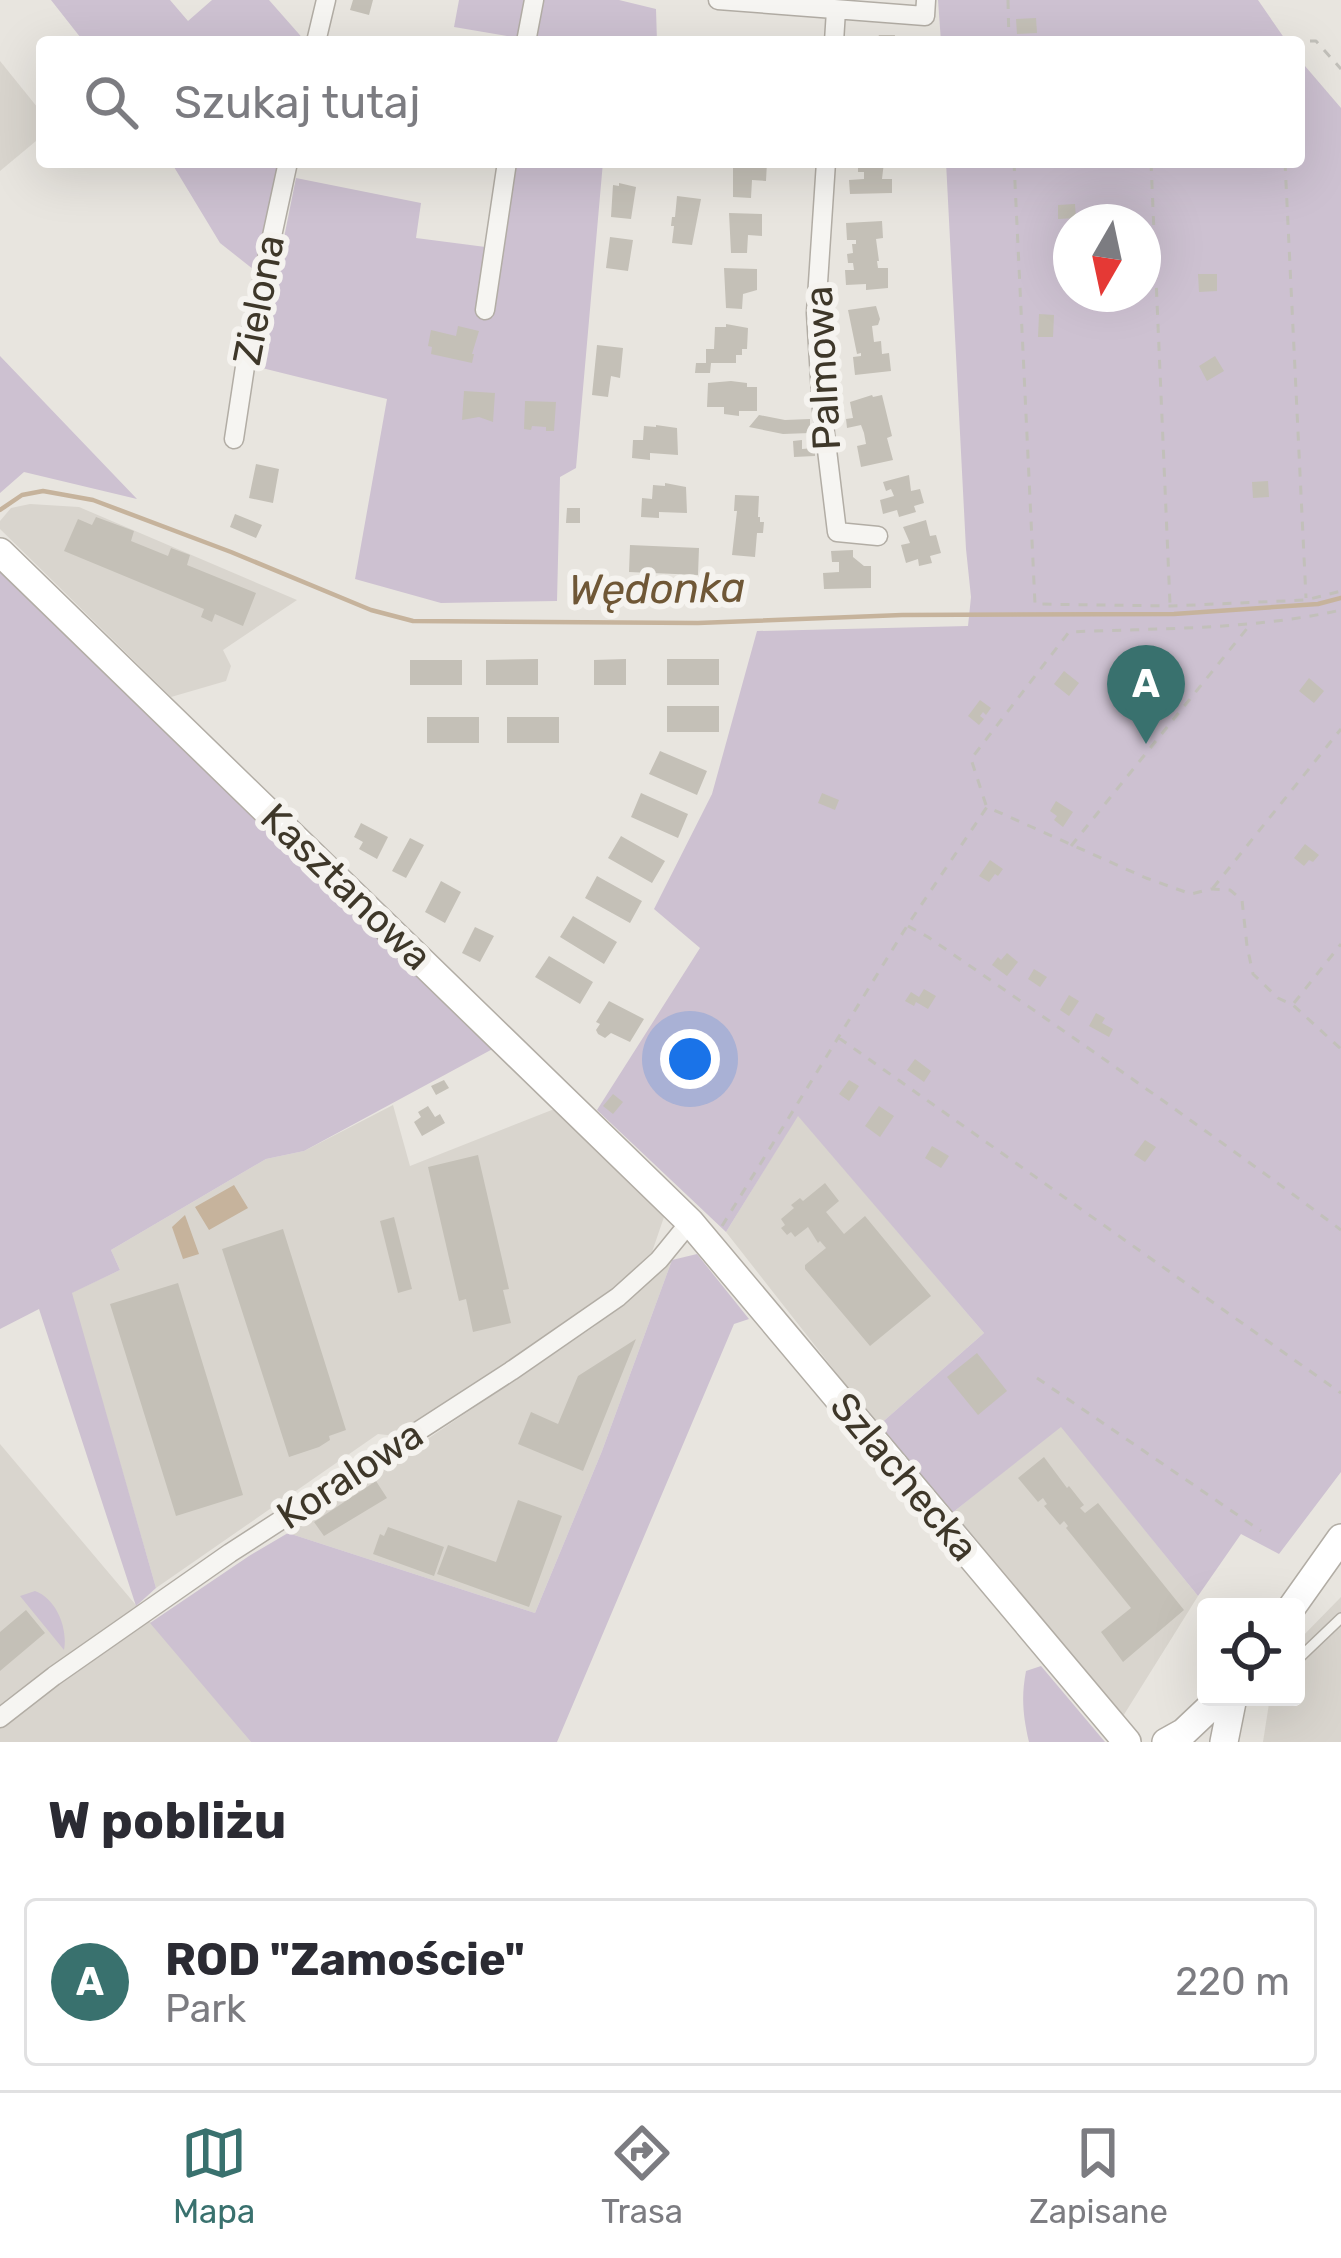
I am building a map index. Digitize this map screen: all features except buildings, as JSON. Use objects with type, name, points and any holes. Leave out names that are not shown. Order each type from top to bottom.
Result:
[{"type":"street","points":[[317,36],[326,0]]},
{"type":"street","points":[[527,36],[534,0]]},
{"type":"street","points":[[718,0],[925,16],[926,0]]},
{"type":"street","points":[[834,36],[836,10]]},
{"type":"street","name":"Zielona","points":[[233,439],[287,168]]},
{"type":"street","points":[[484,310],[506,168]]},
{"type":"street","name":"Palmowa","points":[[826,168],[816,313],[830,486],[837,532],[878,536]]},
{"type":"street","name":"Kasztanowa","points":[[0,552],[690,1222]]},
{"type":"street","name":"Szlachecka","points":[[690,1222],[1122,1737],[1202,1733],[1221,1742]]},
{"type":"street","name":"Koralowa","points":[[0,1718],[230,1553],[618,1297],[659,1260],[690,1222]]},
{"type":"street","points":[[1298,1598],[1341,1538]]},
{"type":"street","points":[[1173,1738],[1210,1706]]},
{"type":"street","points":[[1221,1742],[1231,1706]]},
{"type":"lane","points":[[1305,1652],[1341,1618]]},
{"type":"path","points":[[1009,0],[1009,36]]},
{"type":"path","points":[[1305,41],[1316,41],[1341,69]]},
{"type":"path","points":[[1015,168],[1035,604],[1170,606],[1306,600],[1341,591]]},
{"type":"path","points":[[1151,168],[1170,606]]},
{"type":"path","points":[[1285,168],[1306,600]]},
{"type":"path","points":[[1341,610],[1250,625],[1069,632],[971,759],[987,807],[1192,894],[1230,890],[1242,900],[1253,974],[1341,1049]]},
{"type":"path","points":[[1071,846],[1250,625]]},
{"type":"path","points":[[1211,889],[1341,729]]},
{"type":"path","points":[[711,1244],[837,1036],[987,807]]},
{"type":"path","points":[[907,926],[1341,1230]]},
{"type":"path","points":[[1293,1005],[1341,944]]},
{"type":"path","points":[[837,1036],[1341,1394]]},
{"type":"path","points":[[1037,1378],[1261,1531]]},
{"type":"shaded area","points":[[51,0],[170,0],[188,21],[212,0],[269,0],[301,36],[79,36]]},
{"type":"shaded area","points":[[459,0],[526,0],[519,36],[454,27]]},
{"type":"shaded area","points":[[541,0],[619,0],[656,9],[657,36],[532,36]]},
{"type":"shaded area","points":[[938,0],[1258,0],[1283,36],[941,36]]},
{"type":"shaded area","points":[[0,61],[36,106],[36,141],[0,171]]},
{"type":"shaded area","points":[[1305,66],[1341,108],[1341,1472],[1279,1554],[1241,1534],[1198,1596],[1061,1427],[952,1513],[878,1426],[984,1333],[798,1116],[726,1232],[597,1110],[700,948],[654,909],[712,794],[757,631],[968,626],[971,597],[946,168],[1305,168]]},
{"type":"shaded area","points":[[175,168],[281,168],[258,273],[220,243]]},
{"type":"shaded area","points":[[514,168],[602,168],[576,468],[560,477],[557,601],[441,603],[355,579],[387,399],[258,367],[296,178],[421,203],[416,238],[501,249]]},
{"type":"shaded area","points":[[0,356],[137,499],[24,472],[0,493]]},
{"type":"shaded area","points":[[30,504],[79,507],[297,600],[223,650],[231,666],[226,681],[171,697],[0,529],[0,521],[11,508]]},
{"type":"shaded area","points":[[0,568],[500,1045],[304,1151],[266,1159],[111,1250],[120,1270],[72,1293],[156,1588],[136,1606],[39,1309],[0,1329]]},
{"type":"shaded area","points":[[393,1105],[410,1166],[562,1106],[655,1198],[664,1217],[652,1252],[595,1306],[396,1436],[378,1434],[156,1588],[71,1293],[120,1270],[111,1250],[266,1159],[304,1151]]},
{"type":"shaded area","points":[[798,1115],[984,1333],[878,1426],[726,1232]]},
{"type":"shaded area","points":[[234,1185],[248,1208],[209,1230],[195,1207]]},
{"type":"shaded area","points":[[185,1215],[199,1254],[183,1259],[172,1227]]},
{"type":"shaded area","points":[[697,1254],[749,1319],[734,1324],[557,1742],[251,1742],[150,1623],[288,1533],[535,1613],[602,1451],[672,1260]]},
{"type":"shaded area","points":[[672,1260],[602,1451],[535,1613],[288,1533],[595,1326]]},
{"type":"shaded area","points":[[1061,1426],[1198,1596],[1120,1721],[952,1513]]},
{"type":"shaded area","points":[[0,1444],[227,1713],[251,1742],[0,1742]]},
{"type":"shaded area","points":[[35,1591],[59,1616],[64,1650],[20,1596]]},
{"type":"shaded area","points":[[1341,1597],[1341,1742],[1263,1742],[1269,1706],[1305,1706],[1305,1634]]},
{"type":"shaded area","points":[[1041,1666],[1105,1742],[1029,1742],[1024,1680],[1026,1671]]},
{"type":"waterway","name":"Wędonka","points":[[0,510],[22,495],[43,491],[93,500],[371,610],[413,621],[698,623],[902,615],[1174,614],[1318,604],[1341,598]]},
{"type":"place","name":"ROD \"Zamoście\"","points":[[1146,744]]}]
